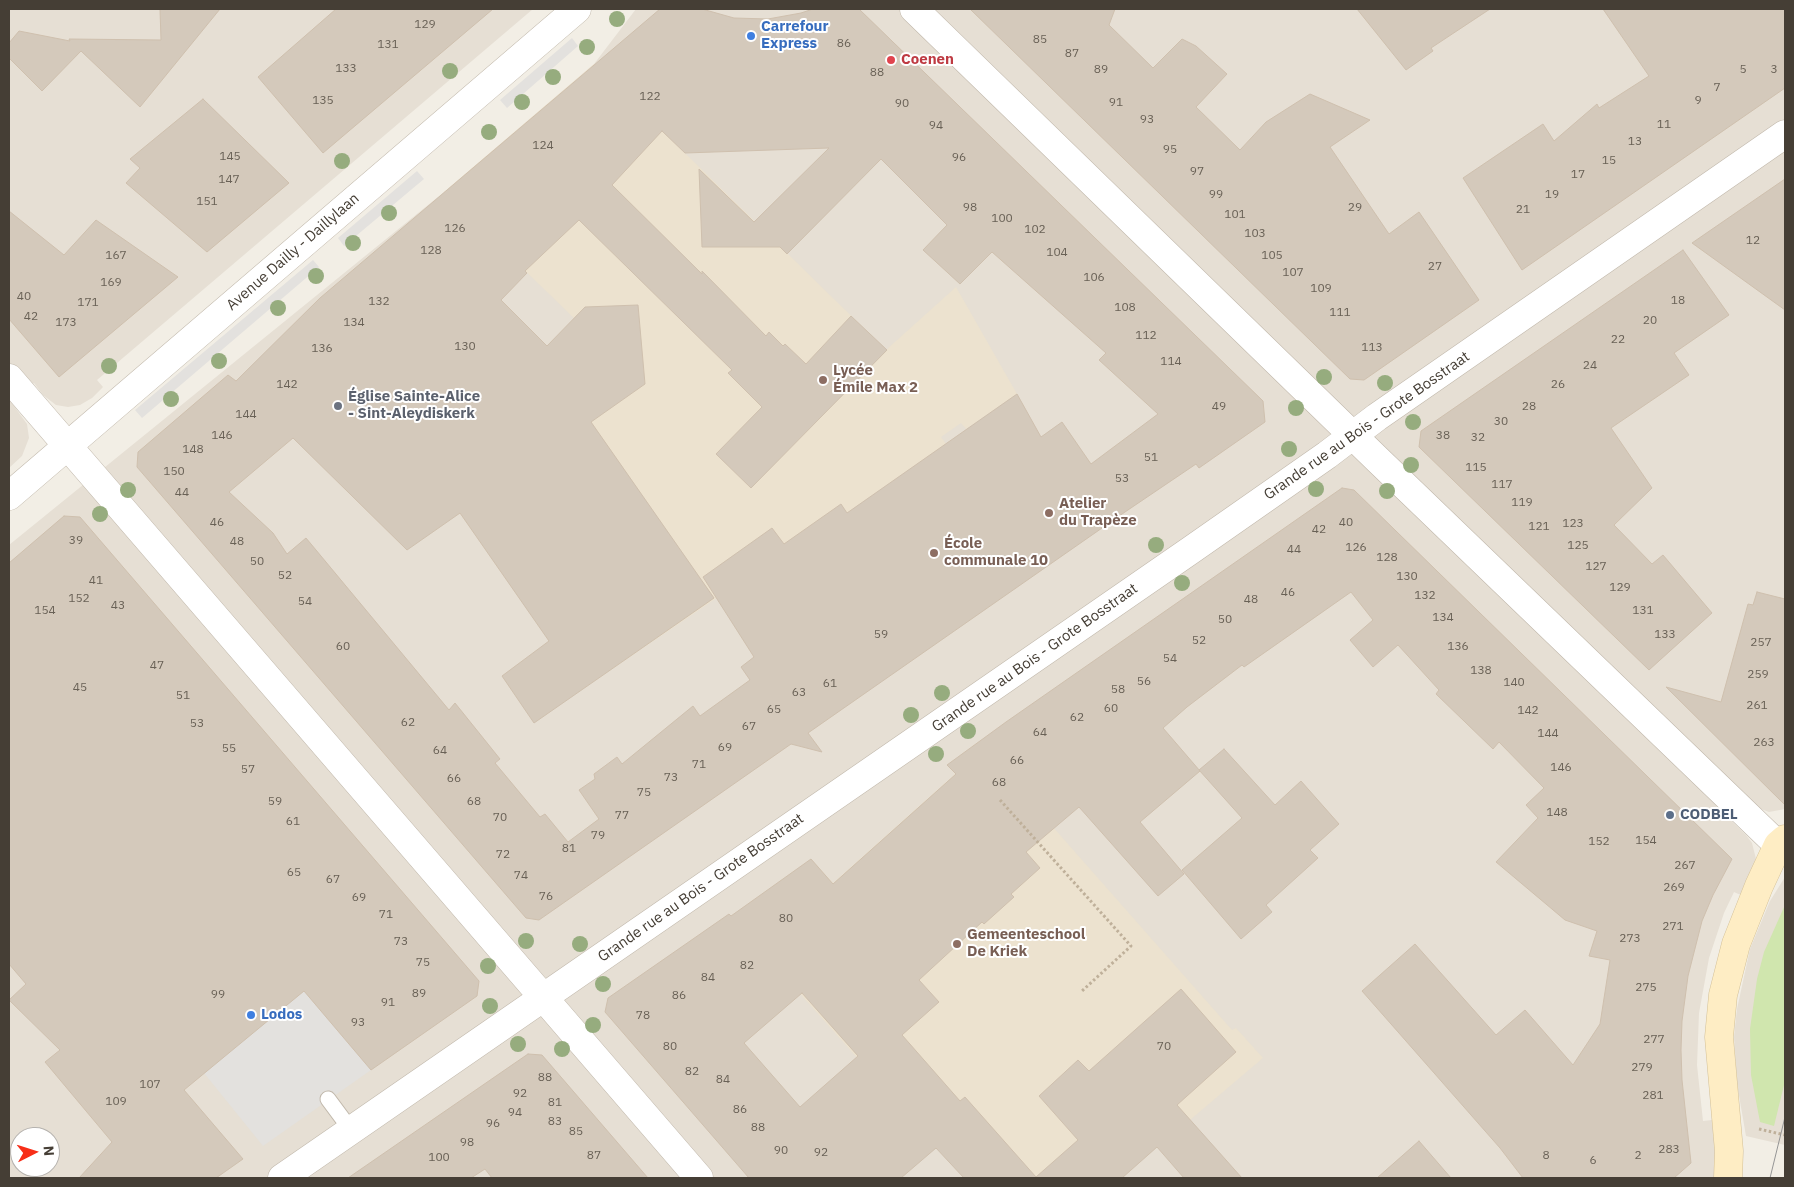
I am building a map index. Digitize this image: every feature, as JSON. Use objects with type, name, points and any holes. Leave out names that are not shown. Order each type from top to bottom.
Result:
[{"type":"street","name":"Avenue Dailly - Daillylaan","points":[[9,496],[577,9]]},
{"type":"street","points":[[914,9],[1352,435],[1782,842],[1759,886],[1736,944],[1723,995],[1719,1037],[1729,1151],[1728,1178]]},
{"type":"street","name":"Grande rue au Bois - Grote Bosstraat","points":[[282,1178],[1191,550],[1327,455],[1352,435],[1785,134]]},
{"type":"street","points":[[9,378],[699,1178]]},
{"type":"lane","points":[[328,1099],[351,1130]]},
{"type":"path","points":[[1000,800],[1131,946],[1082,992]]},
{"type":"path","points":[[1753,1127],[1785,1135]]},
{"type":"shaded area","points":[[9,9],[533,9],[97,380],[103,387],[92,398],[80,405],[68,407],[56,405],[43,395],[34,383],[11,402],[27,424],[29,438],[22,456],[9,468]]},
{"type":"shaded area","points":[[636,9],[1785,9],[1785,809],[1769,812],[1761,809],[1735,789],[1709,814],[1717,821],[1724,814],[1746,835],[1752,843],[1756,859],[1754,870],[1743,896],[1734,892],[1724,913],[1709,958],[1699,1013],[1697,1065],[1703,1121],[1712,1120],[1717,1178],[9,1178],[9,545],[444,192],[594,64]]},
{"type":"shaded area","points":[[572,38],[578,46],[507,108],[500,100]]},
{"type":"shaded area","name":"Lycée Émile Max 2","points":[[594,64],[886,350],[956,287],[1017,394],[966,429],[961,423],[941,437],[946,444],[847,513],[841,505],[765,565],[583,689],[460,513],[578,322],[444,192]]},
{"type":"shaded area","points":[[417,171],[424,179],[344,246],[338,238]]},
{"type":"shaded area","points":[[313,260],[319,267],[142,418],[135,410]]},
{"type":"shaded area","name":"Gemeenteschool De Kriek","points":[[978,742],[1232,1030],[1236,1028],[1263,1058],[1189,1119],[1122,1178],[964,1178],[731,916],[811,859],[833,883],[955,774],[947,765]]},
{"type":"shaded area","points":[[1785,877],[1785,1145],[1746,1136],[1737,1084],[1734,1037],[1737,1009],[1750,949],[1770,901]]},
{"type":"shaded area","points":[[304,991],[371,1070],[263,1146],[204,1073]]},
{"type":"green space","points":[[1785,905],[1785,1081],[1774,1126],[1760,1122],[1751,1075],[1750,1029],[1757,979],[1764,952]]},
{"type":"building","points":[[160,9],[220,9],[140,107],[81,51],[42,91],[9,58],[9,43],[19,31],[70,41],[69,39],[161,40]]},
{"type":"building","points":[[336,9],[493,9],[323,153],[258,77]]},
{"type":"building","points":[[660,9],[702,9],[734,18],[768,19],[813,9],[859,9],[1263,401],[1265,422],[1199,468],[1196,464],[1125,512],[808,733],[822,752],[791,744],[539,920],[526,918],[137,467],[138,452],[228,375],[236,381],[320,298]],"holes":[[[662,131],[685,153],[829,148],[754,222],[699,169],[702,247],[780,247],[787,254],[881,159],[947,225],[923,250],[960,284],[992,252],[1106,353],[1099,360],[1158,414],[1091,464],[1062,422],[1041,437],[1017,394],[847,513],[841,504],[784,544],[772,528],[703,577],[754,657],[741,667],[750,680],[700,716],[693,706],[622,764],[617,757],[594,774],[595,779],[579,790],[599,819],[568,842],[545,814],[540,817],[495,763],[500,759],[455,703],[449,710],[306,538],[287,554],[273,533],[229,492],[293,438],[407,550],[460,513],[549,641],[502,676],[534,723],[714,598],[591,422],[645,384],[638,305],[585,307],[547,346],[501,300],[527,273],[525,271],[579,220],[732,370],[728,373],[762,407],[716,454],[751,488],[887,350],[851,316],[806,364],[769,332],[766,336],[702,271],[702,274],[612,185]]]},
{"type":"building","points":[[970,9],[1115,9],[1109,25],[1153,68],[1182,39],[1196,46],[1227,74],[1196,107],[1240,150],[1266,122],[1310,94],[1370,120],[1330,147],[1389,234],[1419,212],[1479,300],[1364,380],[1350,379]]},
{"type":"building","points":[[1357,9],[1490,9],[1431,48],[1433,51],[1406,70]]},
{"type":"building","points":[[1603,9],[1785,9],[1785,88],[1522,270],[1463,178],[1543,124],[1554,141],[1597,104],[1599,108],[1649,76]]},
{"type":"building","points":[[203,99],[289,183],[207,252],[126,183],[140,168],[130,159]]},
{"type":"building","points":[[1785,179],[1785,310],[1692,243]]},
{"type":"building","points":[[9,211],[64,255],[96,220],[178,277],[59,377],[9,319]]},
{"type":"building","points":[[1683,250],[1729,315],[1674,353],[1689,375],[1611,428],[1652,488],[1614,525],[1652,564],[1663,555],[1712,613],[1649,670],[1419,447],[1421,431]]},
{"type":"building","points":[[1342,488],[1354,490],[1732,859],[1702,921],[1688,976],[1682,1021],[1681,1050],[1682,1080],[1691,1163],[1674,1178],[1523,1178],[1500,1148],[1362,991],[1415,944],[1496,1035],[1525,1010],[1573,1065],[1600,1024],[1610,960],[1589,956],[1597,931],[1565,920],[1496,862],[1538,818],[1526,805],[1544,788],[1499,742],[1493,749],[1436,694],[1439,690],[1398,645],[1373,667],[1350,640],[1373,620],[1351,592],[1244,667],[1242,665],[1163,728],[1200,771],[1140,822],[1184,874],[1158,896],[1079,807],[1026,852],[1040,868],[1011,894],[1014,897],[984,924],[982,922],[919,980],[939,1002],[902,1035],[960,1101],[965,1097],[1036,1177],[1078,1140],[1039,1096],[1078,1060],[1089,1071],[1181,989],[1236,1052],[1177,1105],[1242,1178],[1184,1178],[1157,1147],[1122,1178],[964,1178],[936,1148],[901,1178],[749,1178],[605,1012],[608,998],[729,914],[731,916],[811,859],[833,884],[956,774],[947,765]],"holes":[[[802,993],[858,1056],[800,1107],[744,1043]]]},
{"type":"building","points":[[64,516],[80,517],[479,981],[477,996],[371,1070],[304,991],[184,1090],[243,1159],[216,1178],[79,1178],[112,1142],[45,1062],[60,1050],[9,1000],[26,984],[9,964],[9,563]]},
{"type":"building","points":[[1757,592],[1785,599],[1785,805],[1666,687],[1721,702],[1748,604],[1753,605]]},
{"type":"building","points":[[1224,749],[1275,805],[1301,781],[1339,824],[1310,850],[1318,858],[1266,905],[1272,912],[1241,939],[1182,870],[1242,818],[1199,770]]},
{"type":"building","points":[[528,1054],[542,1055],[648,1178],[492,1178],[485,1169],[471,1178],[348,1178]]},
{"type":"building","points":[[1419,1141],[1451,1178],[1377,1178]]},
{"type":"tram line","points":[[1770,1178],[1785,1117]]},
{"type":"place","name":"Carrefour Express","points":[[751,36]]},
{"type":"place","name":"Coenen","points":[[891,60]]},
{"type":"place","name":"Lycée Émile Max 2","points":[[823,380]]},
{"type":"place","name":"Église Sainte-Alice - Sint-Aleydiskerk","points":[[338,406]]},
{"type":"place","name":"Atelier du Trapèze","points":[[1049,513]]},
{"type":"place","name":"École communale 10","points":[[934,553]]},
{"type":"place","name":"CODBEL","points":[[1670,815]]},
{"type":"place","name":"Gemeenteschool De Kriek","points":[[957,944]]},
{"type":"place","name":"Lodos","points":[[251,1015]]}]
